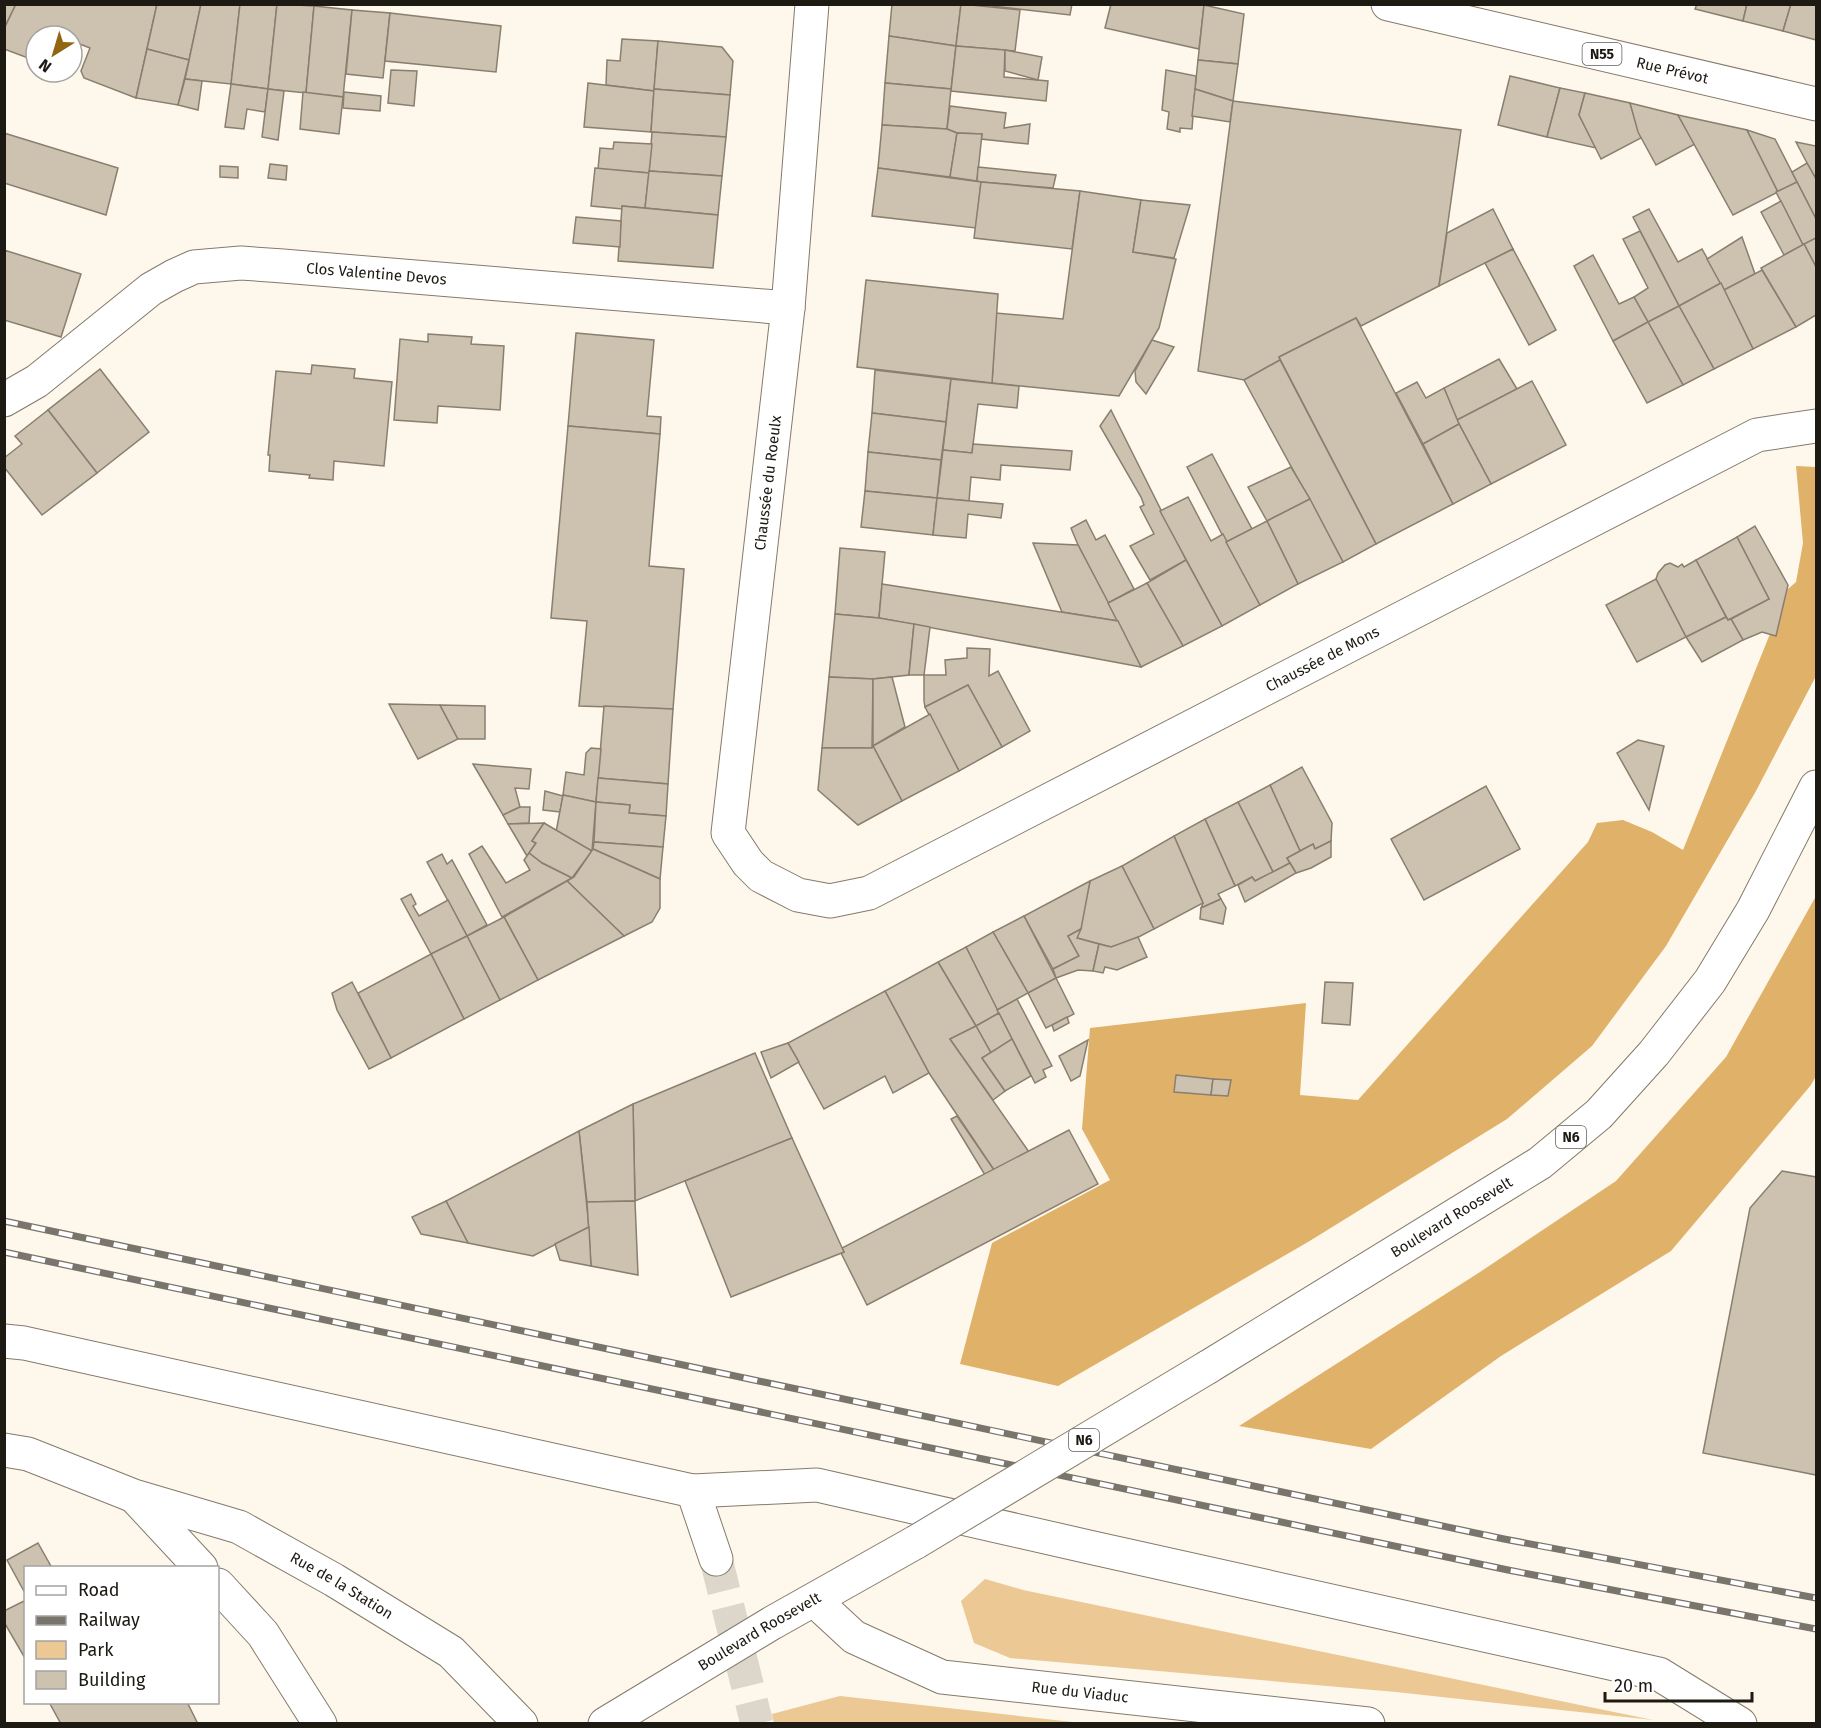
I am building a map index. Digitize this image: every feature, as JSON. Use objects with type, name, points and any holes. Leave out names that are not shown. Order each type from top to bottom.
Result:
[{"type":"street","name":"Chaussée du Roeulx","points":[[812,4],[788,308],[728,833],[748,863],[761,876],[798,895],[830,901]]},
{"type":"street","name":"Rue Prévot","points":[[1388,4],[1816,104]]},
{"type":"street","name":"Clos Valentine Devos","points":[[4,400],[37,381],[151,289],[194,267],[240,263],[284,266],[788,308]]},
{"type":"street","name":"Chaussée de Mons","points":[[830,901],[869,893],[1757,435],[1816,426]]},
{"type":"street","name":"Boulevard Roosevelt","points":[[605,1724],[772,1623],[916,1542],[1208,1367],[1540,1163],[1599,1114],[1654,1053],[1710,981],[1753,910],[1816,787]]},
{"type":"street","points":[[4,1341],[24,1343],[693,1491],[818,1485],[1659,1674],[1740,1724]]},
{"type":"street","name":"Rue de la Station","points":[[4,1450],[28,1454],[134,1496],[239,1527],[334,1580],[451,1652],[521,1724]]},
{"type":"street","points":[[693,1491],[716,1559]]},
{"type":"street","name":"Rue de la Station","points":[[134,1496],[199,1566]]},
{"type":"street","points":[[219,1586],[263,1634],[320,1724]]},
{"type":"street","name":"Rue du Viaduc","points":[[814,1600],[854,1637],[942,1677],[1368,1724]]},
{"type":"green space","points":[[985,1579],[1023,1590],[1653,1720],[1396,1692],[1010,1658],[974,1643],[961,1601]]},
{"type":"green space","points":[[840,1696],[1082,1723],[774,1723],[772,1714]]},
{"type":"shaded area","points":[[1796,466],[1816,467],[1816,676],[1756,791],[1666,946],[1592,1046],[1507,1119],[1308,1242],[1058,1386],[960,1364],[992,1243],[1110,1180],[1082,1129],[1090,1028],[1306,1003],[1300,1095],[1358,1100],[1588,842],[1597,823],[1623,820],[1652,832],[1683,850],[1788,589],[1796,582],[1803,543]]},
{"type":"shaded area","points":[[1816,896],[1816,1076],[1811,1085],[1671,1251],[1501,1356],[1371,1449],[1239,1426],[1480,1272],[1616,1181],[1726,1057]]},
{"type":"building","points":[[4,4],[16,4],[4,29]]},
{"type":"building","points":[[16,4],[157,4],[136,98],[84,78],[84,63],[90,48],[84,46],[84,24],[24,24],[24,56],[4,49],[4,29]]},
{"type":"building","points":[[157,4],[201,4],[189,60],[147,49]]},
{"type":"building","points":[[201,4],[240,4],[231,84],[185,79]]},
{"type":"building","points":[[240,4],[277,4],[268,89],[231,84]]},
{"type":"building","points":[[277,4],[314,6],[306,93],[268,89]]},
{"type":"building","points":[[892,4],[961,4],[956,46],[889,36]]},
{"type":"building","points":[[961,4],[1020,10],[1015,51],[956,46]]},
{"type":"building","points":[[975,4],[1072,4],[1070,15]]},
{"type":"building","points":[[1111,4],[1204,5],[1199,49],[1105,28]]},
{"type":"building","points":[[1697,4],[1747,4],[1743,21],[1695,9]]},
{"type":"building","points":[[1747,4],[1791,4],[1783,31],[1743,21]]},
{"type":"building","points":[[1791,4],[1816,4],[1816,40],[1783,31]]},
{"type":"building","points":[[1204,5],[1244,14],[1238,64],[1198,60]]},
{"type":"building","points":[[314,6],[352,10],[343,97],[306,93]]},
{"type":"building","points":[[352,10],[390,13],[383,78],[346,74]]},
{"type":"building","points":[[390,13],[501,26],[496,72],[385,61]]},
{"type":"building","points":[[889,36],[956,46],[951,89],[885,83]]},
{"type":"building","points":[[622,39],[658,41],[654,91],[606,85],[607,60],[620,61]]},
{"type":"building","points":[[658,41],[722,47],[733,61],[730,95],[654,89]]},
{"type":"building","points":[[956,46],[1005,50],[1004,77],[1048,81],[1046,101],[951,91]]},
{"type":"building","points":[[147,49],[189,60],[178,105],[136,98]]},
{"type":"building","points":[[1005,50],[1042,57],[1038,80],[1005,71]]},
{"type":"building","points":[[1198,60],[1238,64],[1233,101],[1195,89]]},
{"type":"building","points":[[391,70],[417,71],[414,106],[388,103]]},
{"type":"building","points":[[1166,70],[1196,76],[1192,129],[1180,128],[1180,132],[1167,129],[1169,112],[1162,110]]},
{"type":"building","points":[[1510,76],[1560,88],[1547,137],[1498,125]]},
{"type":"building","points":[[185,79],[202,81],[198,110],[178,105]]},
{"type":"building","points":[[588,83],[654,91],[651,132],[584,127]]},
{"type":"building","points":[[885,83],[951,89],[947,129],[882,125]]},
{"type":"building","points":[[231,84],[268,89],[265,112],[247,109],[244,129],[225,127]]},
{"type":"building","points":[[1560,88],[1585,93],[1579,115],[1596,148],[1547,137]]},
{"type":"building","points":[[268,89],[284,91],[278,140],[262,137]]},
{"type":"building","points":[[654,89],[730,95],[726,137],[651,132]]},
{"type":"building","points":[[1195,89],[1233,101],[1230,122],[1192,116]]},
{"type":"building","points":[[303,92],[343,97],[339,134],[300,129]]},
{"type":"building","points":[[344,92],[381,96],[380,111],[343,108]]},
{"type":"building","points":[[1585,93],[1630,103],[1641,138],[1601,159],[1579,115]]},
{"type":"building","points":[[1233,101],[1461,130],[1439,286],[1361,326],[1356,318],[1279,357],[1280,360],[1244,380],[1198,371]]},
{"type":"building","points":[[1630,103],[1678,115],[1695,144],[1656,165],[1638,132]]},
{"type":"building","points":[[950,106],[1006,113],[1004,128],[1030,124],[1028,144],[981,139],[982,134],[957,133],[947,129]]},
{"type":"building","points":[[1678,115],[1747,130],[1778,192],[1733,215]]},
{"type":"building","points":[[882,125],[947,129],[957,133],[950,177],[878,168]]},
{"type":"building","points":[[1747,130],[1775,139],[1797,182],[1778,192]]},
{"type":"building","points":[[652,132],[726,137],[722,176],[649,171]]},
{"type":"building","points":[[4,133],[118,168],[106,215],[4,183]]},
{"type":"building","points":[[957,133],[982,134],[977,181],[950,177]]},
{"type":"building","points":[[614,142],[652,144],[649,173],[598,169],[600,148],[613,149]]},
{"type":"building","points":[[1796,142],[1816,146],[1816,179],[1807,163]]},
{"type":"building","points":[[1807,163],[1816,179],[1816,219],[1792,172]]},
{"type":"building","points":[[270,164],[287,166],[286,180],[268,178]]},
{"type":"building","points":[[220,166],[238,167],[238,178],[220,177]]},
{"type":"building","points":[[978,167],[1056,175],[1053,188],[981,182],[977,181]]},
{"type":"building","points":[[595,168],[649,173],[645,208],[622,206],[622,209],[591,206]]},
{"type":"building","points":[[878,168],[981,182],[976,228],[872,216]]},
{"type":"building","points":[[649,171],[722,176],[718,215],[645,208]]},
{"type":"building","points":[[981,182],[1080,191],[1072,249],[974,238]]},
{"type":"building","points":[[1797,182],[1816,219],[1816,238],[1803,245],[1776,192]]},
{"type":"building","points":[[1080,191],[1141,200],[1133,252],[1176,259],[1159,328],[1119,396],[992,383],[996,313],[1063,319]]},
{"type":"building","points":[[1141,200],[1190,205],[1174,258],[1133,252]]},
{"type":"building","points":[[1781,201],[1803,245],[1784,255],[1761,212]]},
{"type":"building","points":[[622,206],[718,215],[713,268],[618,261]]},
{"type":"building","points":[[1493,209],[1513,249],[1439,286],[1447,233]]},
{"type":"building","points":[[1649,209],[1678,262],[1702,249],[1721,283],[1679,306],[1633,217]]},
{"type":"building","points":[[576,217],[621,221],[620,247],[573,243]]},
{"type":"building","points":[[1640,231],[1679,306],[1648,322],[1634,297],[1648,288],[1623,239]]},
{"type":"building","points":[[1742,237],[1755,274],[1724,290],[1707,259]]},
{"type":"building","points":[[1816,238],[1816,267],[1804,244]]},
{"type":"building","points":[[1804,244],[1816,267],[1816,315],[1796,327],[1761,268]]},
{"type":"building","points":[[1513,249],[1556,330],[1529,345],[1485,263]]},
{"type":"building","points":[[4,250],[81,274],[61,337],[4,320]]},
{"type":"building","points":[[1593,255],[1619,304],[1634,297],[1648,322],[1613,341],[1574,266]]},
{"type":"building","points":[[1762,270],[1796,327],[1753,349],[1724,290]]},
{"type":"building","points":[[866,280],[998,294],[992,383],[857,367]]},
{"type":"building","points":[[1721,283],[1753,349],[1714,369],[1679,306]]},
{"type":"building","points":[[1679,306],[1714,369],[1683,385],[1648,322]]},
{"type":"building","points":[[1356,318],[1453,504],[1376,544],[1279,357]]},
{"type":"building","points":[[1648,322],[1683,385],[1647,403],[1613,341]]},
{"type":"building","points":[[576,333],[654,340],[647,416],[661,417],[660,434],[568,426]]},
{"type":"building","points":[[428,334],[472,337],[471,344],[504,346],[500,410],[438,406],[437,423],[394,420],[400,339],[428,342]]},
{"type":"building","points":[[1152,340],[1174,347],[1146,394],[1136,382],[1135,371]]},
{"type":"building","points":[[1499,359],[1517,389],[1457,420],[1444,388]]},
{"type":"building","points":[[1280,360],[1376,544],[1343,562],[1244,380]]},
{"type":"building","points":[[312,365],[355,369],[354,378],[392,382],[384,466],[334,461],[333,480],[269,471],[270,455],[268,455],[276,371],[311,374]]},
{"type":"building","points":[[100,369],[149,432],[97,473],[48,410]]},
{"type":"building","points":[[875,370],[951,379],[946,422],[872,413]]},
{"type":"building","points":[[951,379],[1019,386],[1017,408],[978,404],[972,453],[943,450]]},
{"type":"building","points":[[1532,381],[1566,445],[1491,484],[1457,420]]},
{"type":"building","points":[[1417,382],[1426,398],[1444,388],[1459,424],[1423,444],[1396,393]]},
{"type":"building","points":[[48,410],[97,473],[42,515],[4,467],[4,458],[22,444],[15,436]]},
{"type":"building","points":[[1111,410],[1186,560],[1150,580],[1130,546],[1154,534],[1140,507],[1144,505],[1141,497],[1100,426]]},
{"type":"building","points":[[872,413],[946,422],[941,460],[868,452]]},
{"type":"building","points":[[1459,424],[1491,484],[1453,504],[1423,444]]},
{"type":"building","points":[[568,426],[660,434],[649,566],[684,569],[673,709],[579,706],[587,621],[551,618]]},
{"type":"building","points":[[973,444],[1072,451],[1070,470],[1001,465],[1000,480],[971,477],[969,501],[937,498],[943,450],[972,453]]},
{"type":"building","points":[[868,452],[941,460],[937,498],[865,491]]},
{"type":"building","points":[[1212,454],[1252,529],[1226,542],[1187,467]]},
{"type":"building","points":[[1291,467],[1310,499],[1267,521],[1248,487]]},
{"type":"building","points":[[865,491],[937,498],[933,535],[861,527]]},
{"type":"building","points":[[1188,497],[1211,541],[1223,534],[1260,605],[1222,626],[1160,511]]},
{"type":"building","points":[[937,498],[1003,504],[1001,518],[968,514],[966,538],[933,535]]},
{"type":"building","points":[[1310,499],[1343,562],[1298,584],[1267,521]]},
{"type":"building","points":[[1086,520],[1096,540],[1105,535],[1134,589],[1108,603],[1071,528]]},
{"type":"building","points":[[1267,521],[1298,584],[1260,605],[1226,542]]},
{"type":"building","points":[[1755,526],[1788,585],[1776,636],[1762,632],[1743,640],[1731,619],[1769,599],[1737,537]]},
{"type":"building","points":[[1737,537],[1769,599],[1728,620],[1696,560]]},
{"type":"building","points":[[1033,543],[1078,545],[1118,621],[1062,612]]},
{"type":"building","points":[[840,548],[885,552],[879,618],[835,614]]},
{"type":"building","points":[[1186,560],[1222,626],[1183,646],[1147,583]]},
{"type":"building","points":[[1696,560],[1726,617],[1686,637],[1656,579],[1665,565],[1670,563],[1678,567],[1682,564],[1684,567]]},
{"type":"building","points":[[1656,579],[1686,637],[1637,662],[1606,605]]},
{"type":"building","points":[[1147,583],[1183,646],[1141,667],[1108,603]]},
{"type":"building","points":[[882,584],[1118,621],[1141,667],[879,618]]},
{"type":"building","points":[[835,614],[914,624],[909,675],[873,679],[829,677]]},
{"type":"building","points":[[1726,617],[1728,620],[1731,619],[1743,640],[1702,662],[1686,637]]},
{"type":"building","points":[[914,624],[930,627],[924,675],[909,675]]},
{"type":"building","points":[[967,648],[990,649],[989,676],[998,671],[1030,731],[1002,747],[968,685],[925,707],[924,675],[946,675],[945,660],[967,658]]},
{"type":"building","points":[[829,677],[873,679],[872,748],[822,748]]},
{"type":"building","points":[[892,677],[905,727],[873,746],[873,679]]},
{"type":"building","points":[[968,685],[1002,747],[959,771],[925,707]]},
{"type":"building","points":[[389,704],[440,705],[458,739],[418,759]]},
{"type":"building","points":[[440,705],[485,706],[485,739],[458,739]]},
{"type":"building","points":[[604,706],[673,709],[668,784],[598,778]]},
{"type":"building","points":[[930,714],[959,771],[902,801],[873,746]]},
{"type":"building","points":[[1638,740],[1664,746],[1649,810],[1617,753]]},
{"type":"building","points":[[873,746],[902,801],[858,825],[818,790],[822,748],[872,748]]},
{"type":"building","points":[[591,748],[601,749],[596,802],[563,795],[566,772],[584,775],[586,753]]},
{"type":"building","points":[[473,764],[531,769],[529,789],[515,788],[520,807],[503,815]]},
{"type":"building","points":[[1302,767],[1332,823],[1331,841],[1315,849],[1313,844],[1300,851],[1270,785]]},
{"type":"building","points":[[598,778],[668,784],[666,816],[629,813],[630,805],[596,802]]},
{"type":"building","points":[[1270,785],[1300,851],[1287,858],[1290,863],[1273,872],[1238,802]]},
{"type":"building","points":[[1486,786],[1520,849],[1424,900],[1391,839]]},
{"type":"building","points":[[545,791],[563,796],[560,812],[543,810]]},
{"type":"building","points":[[563,795],[596,802],[592,851],[556,832]]},
{"type":"building","points":[[596,802],[630,805],[629,813],[666,816],[663,847],[594,842]]},
{"type":"building","points":[[1238,802],[1273,872],[1255,881],[1252,877],[1235,886],[1205,819]]},
{"type":"building","points":[[520,807],[530,807],[529,823],[508,824],[503,815]]},
{"type":"building","points":[[1205,819],[1235,886],[1218,894],[1221,899],[1201,908],[1203,903],[1174,836]]},
{"type":"building","points":[[544,823],[532,841],[536,843],[527,856],[508,824]]},
{"type":"building","points":[[544,823],[592,851],[572,878],[542,863],[529,853],[536,843],[532,841]]},
{"type":"building","points":[[1174,836],[1203,903],[1154,929],[1122,866]]},
{"type":"building","points":[[1331,841],[1331,857],[1296,873],[1287,858],[1313,844],[1315,849]]},
{"type":"building","points":[[594,842],[663,847],[660,879],[593,849]]},
{"type":"building","points":[[482,846],[506,883],[530,870],[524,860],[529,853],[542,863],[572,878],[502,917],[469,854]]},
{"type":"building","points":[[593,849],[660,879],[660,908],[652,922],[624,936],[567,881],[574,877]]},
{"type":"building","points":[[442,854],[447,864],[452,860],[487,925],[467,936],[427,862]]},
{"type":"building","points":[[1290,863],[1296,873],[1245,902],[1238,885],[1252,877],[1255,881]]},
{"type":"building","points":[[1122,866],[1154,929],[1127,943],[1111,947],[1077,938],[1090,881]]},
{"type":"building","points":[[567,881],[624,936],[538,980],[504,917]]},
{"type":"building","points":[[1090,881],[1081,929],[1068,936],[1079,956],[1053,969],[1024,916]]},
{"type":"building","points":[[411,894],[416,904],[413,906],[419,916],[448,900],[467,936],[431,954],[401,899]]},
{"type":"building","points":[[1221,899],[1226,908],[1223,924],[1200,919],[1201,908]]},
{"type":"building","points":[[1024,916],[1056,978],[1028,993],[993,932]]},
{"type":"building","points":[[504,917],[538,980],[500,1000],[467,936]]},
{"type":"building","points":[[1081,929],[1077,938],[1099,944],[1093,971],[1078,970],[1056,978],[1053,969],[1079,956],[1068,936]]},
{"type":"building","points":[[993,932],[1028,993],[997,1010],[966,947]]},
{"type":"building","points":[[467,936],[500,1000],[464,1019],[431,954]]},
{"type":"building","points":[[1138,937],[1147,957],[1117,970],[1105,967],[1103,973],[1093,971],[1099,944],[1111,947]]},
{"type":"building","points":[[966,947],[999,1013],[976,1026],[938,962]]},
{"type":"building","points":[[431,954],[464,1019],[391,1058],[358,993]]},
{"type":"building","points":[[938,962],[976,1026],[950,1039],[1029,1152],[994,1170],[929,1073],[885,991]]},
{"type":"building","points":[[1056,978],[1074,1014],[1046,1028],[1028,993]]},
{"type":"building","points":[[352,982],[391,1058],[369,1069],[337,1010],[332,993]]},
{"type":"building","points":[[1325,982],[1353,983],[1350,1025],[1322,1023]]},
{"type":"building","points":[[885,991],[929,1073],[893,1093],[885,1076],[824,1109],[788,1043]]},
{"type":"building","points":[[1017,999],[1052,1066],[1043,1070],[1046,1077],[1035,1083],[997,1010]]},
{"type":"building","points":[[999,1013],[1012,1039],[991,1053],[976,1026]]},
{"type":"building","points":[[1067,1017],[1069,1023],[1054,1031],[1052,1025]]},
{"type":"building","points":[[976,1026],[991,1053],[982,1058],[1005,1091],[993,1100],[950,1039]]},
{"type":"building","points":[[1012,1039],[1031,1076],[1005,1091],[982,1058]]},
{"type":"building","points":[[1088,1040],[1080,1076],[1071,1081],[1059,1056]]},
{"type":"building","points":[[788,1043],[799,1062],[771,1078],[761,1052]]},
{"type":"building","points":[[755,1053],[792,1138],[635,1201],[633,1104]]},
{"type":"building","points":[[1176,1075],[1213,1079],[1211,1095],[1174,1092]]},
{"type":"building","points":[[1213,1079],[1231,1080],[1228,1096],[1211,1095]]},
{"type":"building","points":[[633,1104],[635,1201],[587,1202],[579,1131]]},
{"type":"building","points":[[957,1116],[994,1170],[985,1175],[951,1119]]},
{"type":"building","points":[[1069,1130],[1098,1184],[867,1305],[841,1253],[844,1252],[842,1248]]},
{"type":"building","points":[[579,1131],[589,1227],[533,1256],[468,1243],[446,1201]]},
{"type":"building","points":[[792,1138],[844,1252],[731,1297],[685,1181]]},
{"type":"building","points":[[1782,1171],[1816,1177],[1816,1475],[1703,1453],[1750,1208]]},
{"type":"building","points":[[446,1201],[468,1243],[421,1234],[412,1217]]},
{"type":"building","points":[[635,1201],[638,1275],[591,1266],[587,1202]]},
{"type":"building","points":[[589,1227],[591,1266],[560,1260],[555,1244]]},
{"type":"building","points":[[38,1543],[51,1566],[24,1566],[24,1591],[7,1560]]},
{"type":"building","points":[[24,1601],[24,1657],[4,1622],[4,1611]]},
{"type":"building","points":[[50,1704],[188,1704],[198,1724],[61,1724]]},
{"type":"tunnel","points":[[716,1559],[757,1724]]},
{"type":"railway","points":[[4,1221],[1504,1539],[1816,1598]]},
{"type":"railway","points":[[4,1252],[1508,1570],[1816,1629]]}]
